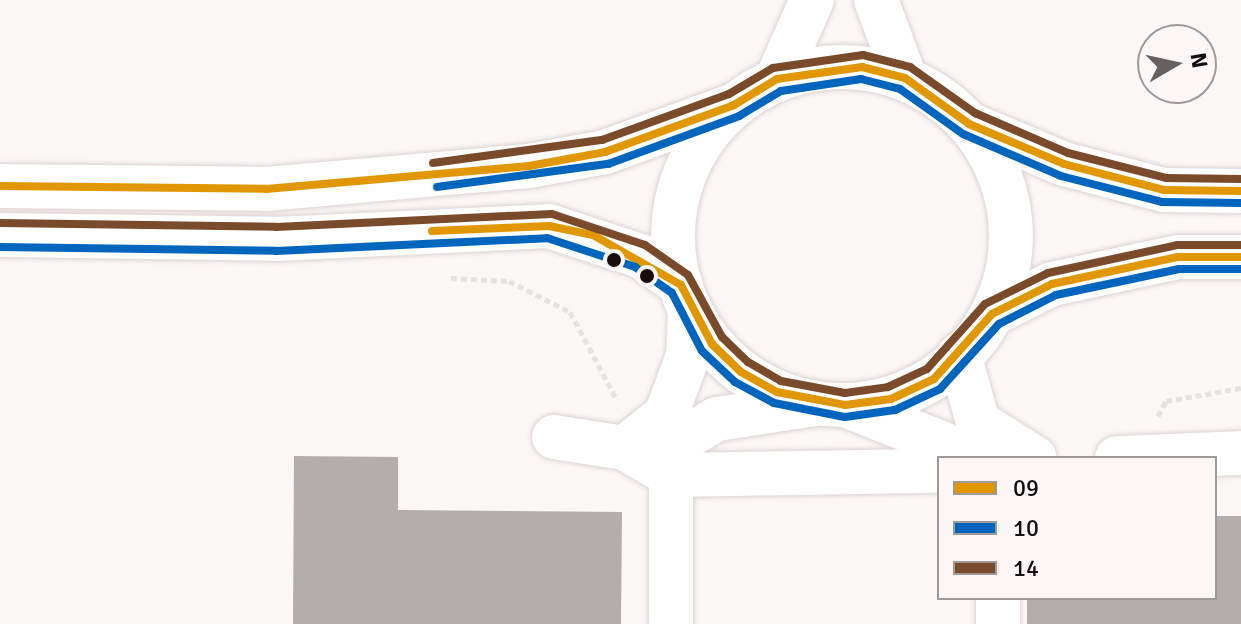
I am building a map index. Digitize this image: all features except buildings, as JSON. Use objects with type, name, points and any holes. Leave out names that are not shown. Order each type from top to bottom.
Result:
[{"type":"main road","points":[[777,79],[812,0]]},
{"type":"main road","points":[[876,0],[905,78]]},
{"type":"main road","points":[[0,186],[266,189],[529,166],[605,152],[734,105],[777,79],[862,67],[905,78],[969,124],[1064,164],[1164,190],[1241,191]]},
{"type":"main road","points":[[671,624],[669,407],[688,356],[678,198],[708,132],[734,105]]},
{"type":"main road","points":[[671,475],[685,438],[717,419],[891,399],[934,379],[959,355],[992,314],[1008,266],[1008,205],[987,149],[969,124]]},
{"type":"main road","points":[[0,235],[276,239],[549,226],[593,235],[685,297],[741,372],[973,456]]},
{"type":"main road","points":[[992,314],[1052,284],[1178,257],[1241,257]]},
{"type":"main road","points":[[959,355],[978,422],[1032,456]]},
{"type":"main road","points":[[624,448],[669,407]]},
{"type":"main road","points":[[554,437],[624,448],[671,475],[937,471]]},
{"type":"main road","points":[[1167,456],[1241,453]]},
{"type":"main road","points":[[998,600],[998,624]]},
{"type":"path","points":[[435,278],[509,281],[570,312],[618,401],[624,448]]},
{"type":"transit line","name":"14","points":[[433,163],[602,140],[729,94],[773,68],[863,55],[910,67],[975,113],[1068,153],[1166,178],[1241,179]]},
{"type":"transit line","name":"09","points":[[0,186],[266,189],[529,166],[605,152],[734,105],[777,79],[862,67],[905,78],[969,124],[1064,164],[1164,190],[1241,191]]},
{"type":"transit line","name":"10","points":[[437,187],[608,164],[739,116],[781,91],[861,79],[900,89],[963,134],[1061,176],[1162,202],[1241,203]]},
{"type":"transit line","name":"14","points":[[0,223],[276,227],[552,214],[645,245],[688,275],[722,337],[748,362],[781,381],[845,393],[888,387],[927,369],[985,304],[1048,273],[1177,245],[1241,245]]},
{"type":"transit line","name":"09","points":[[432,231],[549,226],[593,235],[681,285]]},
{"type":"transit line","name":"10","points":[[0,247],[276,251],[547,238],[635,267],[672,293],[702,351],[735,382],[774,403],[845,417],[895,410],[940,389],[999,324],[1056,295],[1179,269],[1241,269]]},
{"type":"transit line","name":"09","points":[[681,285],[712,344],[741,372],[777,392],[845,405],[891,399],[934,379],[992,314],[1052,284],[1178,257],[1241,257]]}]
